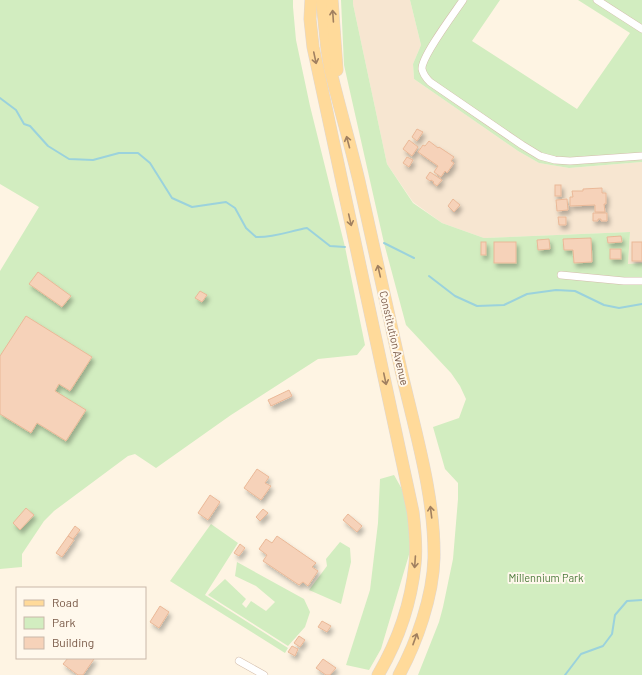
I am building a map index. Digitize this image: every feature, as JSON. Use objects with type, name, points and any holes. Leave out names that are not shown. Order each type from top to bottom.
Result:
[{"type":"main road","points":[[306,0],[310,19]]},
{"type":"main road","name":"Constitution Avenue","points":[[311,0],[310,19],[313,47],[413,512],[415,564],[411,589],[405,613],[393,647],[378,675]]},
{"type":"main road","name":"Constitution Avenue","points":[[322,0],[327,49],[337,97],[358,179],[432,511],[434,540],[432,573],[423,615],[407,660],[399,675]]},
{"type":"main road","points":[[332,0],[338,71],[337,97]]},
{"type":"street","points":[[463,0],[426,56],[422,67],[424,76],[430,82],[540,156],[555,160],[570,161],[642,156]]},
{"type":"street","points":[[597,0],[642,28]]},
{"type":"street","points":[[561,275],[624,281],[642,281]]},
{"type":"street","points":[[239,661],[264,675]]},
{"type":"street","points":[[249,667],[250,675]]},
{"type":"shaded area","points":[[353,0],[410,0],[421,45],[413,64],[414,79],[518,151],[539,163],[569,168],[642,162],[642,263],[628,264],[630,232],[484,238],[442,223],[413,202],[387,164]]},
{"type":"green space","points":[[0,0],[293,0],[296,40],[310,106],[345,247],[365,345],[357,355],[318,359],[231,415],[156,468],[135,454],[128,456],[54,511],[44,521],[22,554],[22,567],[0,569],[0,271],[39,207],[0,184]]},
{"type":"green space","name":"Millennium Park","points":[[341,0],[353,0],[387,164],[413,203],[442,223],[484,238],[630,232],[628,264],[642,263],[642,675],[418,675],[439,622],[443,607],[453,559],[458,499],[458,483],[445,469],[433,427],[459,418],[466,399],[460,386],[451,373],[406,325],[384,243],[344,65]]},
{"type":"green space","points":[[410,0],[500,0],[472,41],[577,109],[630,33],[578,0],[642,0],[642,162],[569,168],[539,163],[518,151],[414,79],[413,64],[421,45]]},
{"type":"green space","points":[[394,475],[407,498],[411,548],[381,649],[369,670],[346,665],[370,590],[378,523],[380,479]]},
{"type":"green space","points":[[211,524],[238,543],[205,595],[288,648],[285,653],[170,581]]},
{"type":"green space","points":[[340,542],[350,548],[351,562],[341,604],[309,590],[327,566],[326,559]]},
{"type":"green space","points":[[237,562],[304,599],[310,612],[305,627],[288,646],[208,595],[225,579],[246,599],[242,604],[246,608],[251,601],[266,611],[275,602],[256,586],[235,576]]},
{"type":"building","points":[[417,129],[423,132],[417,141],[412,137]]},
{"type":"building","points":[[409,140],[418,147],[412,156],[403,149]]},
{"type":"building","points":[[429,141],[454,157],[451,161],[454,163],[447,173],[445,171],[441,177],[434,172],[438,166],[418,152],[423,145],[425,146]]},
{"type":"building","points":[[407,157],[413,160],[409,167],[403,163]]},
{"type":"building","points":[[430,172],[442,180],[437,186],[433,183],[434,182],[426,178]]},
{"type":"building","points":[[555,185],[561,185],[561,196],[555,196]]},
{"type":"building","points":[[602,188],[602,193],[606,193],[606,204],[604,204],[605,212],[595,212],[595,205],[570,206],[570,197],[573,197],[572,191]]},
{"type":"building","points":[[453,199],[460,205],[454,212],[448,206]]},
{"type":"building","points":[[567,199],[568,210],[557,211],[556,200]]},
{"type":"building","points":[[593,213],[607,213],[607,221],[601,221],[601,219],[598,219],[598,221],[593,221]]},
{"type":"building","points":[[558,217],[566,217],[566,225],[559,225]]},
{"type":"building","points":[[621,236],[622,242],[608,243],[607,237]]},
{"type":"building","points":[[591,238],[592,262],[574,263],[573,250],[564,250],[563,239]]},
{"type":"building","points":[[549,239],[550,249],[538,250],[537,240]]},
{"type":"building","points":[[481,242],[486,242],[486,255],[481,255]]},
{"type":"building","points":[[494,242],[516,242],[516,263],[494,263]]},
{"type":"building","points":[[632,242],[642,242],[642,261],[632,261]]},
{"type":"building","points":[[610,249],[621,249],[621,259],[610,259]]},
{"type":"building","points":[[38,272],[71,296],[62,307],[29,284]]},
{"type":"building","points":[[200,291],[207,295],[202,302],[195,298]]},
{"type":"building","points":[[26,316],[92,357],[70,391],[59,384],[55,391],[86,410],[66,441],[37,423],[31,433],[0,414],[0,356]]},
{"type":"building","points":[[289,390],[292,396],[271,406],[268,400]]},
{"type":"building","points":[[257,469],[269,477],[265,483],[271,486],[261,500],[244,488]]},
{"type":"building","points":[[210,495],[220,502],[208,520],[198,513]]},
{"type":"building","points":[[26,508],[34,515],[20,530],[13,523]]},
{"type":"building","points":[[263,509],[268,513],[260,521],[256,517]]},
{"type":"building","points":[[348,514],[362,526],[357,532],[343,520]]},
{"type":"building","points":[[75,526],[80,530],[73,539],[68,536]]},
{"type":"building","points":[[68,536],[74,540],[62,557],[56,553]]},
{"type":"building","points":[[277,536],[316,563],[312,567],[318,571],[308,586],[303,582],[299,585],[263,561],[267,555],[259,549],[266,539],[272,543]]},
{"type":"building","points":[[240,544],[245,548],[239,556],[234,553]]},
{"type":"building","points":[[160,606],[169,612],[159,628],[150,622]]},
{"type":"building","points":[[322,621],[331,626],[327,632],[318,627]]},
{"type":"building","points":[[299,636],[305,640],[300,647],[294,643]]},
{"type":"building","points":[[292,646],[298,649],[295,656],[288,652]]},
{"type":"building","points":[[67,659],[94,659],[83,675],[78,675],[63,664]]},
{"type":"building","points":[[323,659],[336,668],[330,675],[326,675],[316,668]]},
{"type":"waterway","points":[[0,98],[16,110],[24,124],[30,126],[48,146],[69,159],[93,160],[119,153],[138,153],[150,163],[172,198],[192,207],[226,202],[235,208],[246,228],[256,237],[275,235],[307,228],[330,246],[345,247]]},
{"type":"waterway","points":[[384,243],[414,258]]},
{"type":"waterway","points":[[429,276],[455,296],[477,306],[504,305],[527,294],[556,290],[575,291],[604,305],[619,308],[642,304]]},
{"type":"waterway","points":[[565,675],[581,654],[603,646],[612,634],[615,615],[627,601],[642,600]]}]
